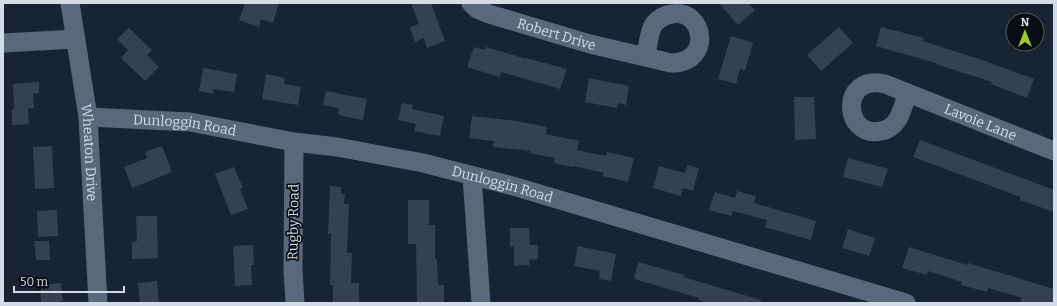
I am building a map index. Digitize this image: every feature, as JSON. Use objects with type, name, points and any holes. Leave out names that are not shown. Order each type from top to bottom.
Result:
[{"type":"street","name":"Wheaton Drive","points":[[70,3],[88,117],[98,303]]},
{"type":"street","name":"Robert Drive","points":[[470,3],[477,10],[489,14],[590,44],[646,57]]},
{"type":"street","points":[[3,43],[76,40]]},
{"type":"street","name":"Lavoie Lane","points":[[908,93],[1054,151]]},
{"type":"street","name":"Dunloggin Road","points":[[88,117],[190,122],[294,142],[422,163],[513,186],[906,303]]},
{"type":"street","name":"Rugby Road","points":[[294,142],[293,270],[295,303]]},
{"type":"street","points":[[472,176],[481,303]]},
{"type":"building","points":[[245,3],[279,3],[273,23],[261,19],[259,27],[239,20]]},
{"type":"building","points":[[411,3],[431,3],[445,41],[427,48],[424,38],[415,42],[410,27],[419,24]]},
{"type":"building","points":[[719,3],[748,3],[755,10],[738,25]]},
{"type":"building","points":[[839,27],[853,43],[821,71],[807,55]]},
{"type":"building","points":[[881,27],[924,38],[923,41],[1034,79],[1027,98],[991,84],[992,82],[936,63],[876,46]]},
{"type":"building","points":[[129,28],[152,50],[147,55],[159,67],[145,81],[121,58],[128,50],[117,39]]},
{"type":"building","points":[[731,36],[753,43],[745,71],[740,69],[736,84],[718,79]]},
{"type":"building","points":[[474,47],[485,50],[486,47],[567,69],[560,89],[501,72],[500,77],[467,67]]},
{"type":"building","points":[[203,68],[237,74],[234,92],[214,89],[213,94],[199,91]]},
{"type":"building","points":[[266,74],[285,78],[284,84],[301,87],[298,105],[262,99]]},
{"type":"building","points":[[589,78],[629,86],[626,105],[618,103],[617,108],[585,102]]},
{"type":"building","points":[[39,82],[39,93],[33,94],[34,108],[28,109],[29,124],[12,125],[12,109],[14,109],[13,84]]},
{"type":"building","points":[[326,91],[367,99],[363,120],[338,115],[339,108],[323,105]]},
{"type":"building","points":[[794,97],[814,97],[816,139],[795,140]]},
{"type":"building","points":[[402,103],[413,105],[412,109],[444,116],[440,136],[414,131],[416,124],[398,120]]},
{"type":"building","points":[[472,116],[517,121],[547,127],[546,134],[579,141],[577,150],[606,156],[607,152],[634,158],[628,182],[603,176],[604,173],[554,163],[555,158],[530,153],[531,151],[493,147],[494,141],[469,138]]},
{"type":"building","points":[[920,140],[1054,190],[1054,212],[1020,200],[1021,197],[913,157]]},
{"type":"building","points":[[52,146],[54,188],[35,189],[33,147]]},
{"type":"building","points":[[162,146],[172,172],[132,188],[124,167],[147,158],[145,152]]},
{"type":"building","points":[[848,158],[888,169],[882,187],[843,177]]},
{"type":"building","points":[[687,165],[699,168],[693,191],[683,188],[681,196],[653,188],[659,166],[685,173]]},
{"type":"building","points":[[234,167],[243,188],[240,189],[248,209],[231,215],[215,174]]},
{"type":"building","points":[[330,186],[341,187],[341,194],[345,194],[344,204],[349,204],[347,253],[352,253],[351,283],[359,283],[359,302],[333,302],[333,285],[330,285],[331,234],[328,234]]},
{"type":"building","points":[[737,191],[756,196],[754,203],[816,221],[811,240],[765,227],[767,220],[733,211],[731,216],[709,210],[715,192],[735,198]]},
{"type":"building","points":[[408,200],[429,200],[429,225],[435,225],[435,259],[437,259],[438,285],[444,285],[444,303],[417,303],[416,244],[408,244]]},
{"type":"building","points":[[57,210],[58,236],[38,237],[37,211]]},
{"type":"building","points":[[136,216],[157,216],[158,258],[132,259],[132,242],[137,241]]},
{"type":"building","points":[[510,228],[529,228],[530,245],[538,245],[538,259],[529,260],[530,265],[514,266],[514,246],[510,247]]},
{"type":"building","points":[[848,229],[875,238],[869,256],[842,248]]},
{"type":"building","points":[[34,241],[49,241],[50,260],[36,260]]},
{"type":"building","points":[[253,245],[254,265],[251,265],[252,285],[235,286],[233,246]]},
{"type":"building","points":[[578,246],[616,254],[611,281],[599,279],[600,271],[574,266]]},
{"type":"building","points":[[909,247],[1054,289],[1054,303],[1020,303],[1022,298],[988,288],[987,292],[961,285],[962,282],[928,271],[927,275],[902,268]]},
{"type":"building","points":[[638,262],[761,300],[760,303],[709,303],[699,300],[699,298],[634,279]]},
{"type":"building","points":[[157,281],[159,303],[140,303],[138,283]]},
{"type":"building","points":[[61,283],[63,301],[60,301],[60,303],[41,303],[40,285]]}]
